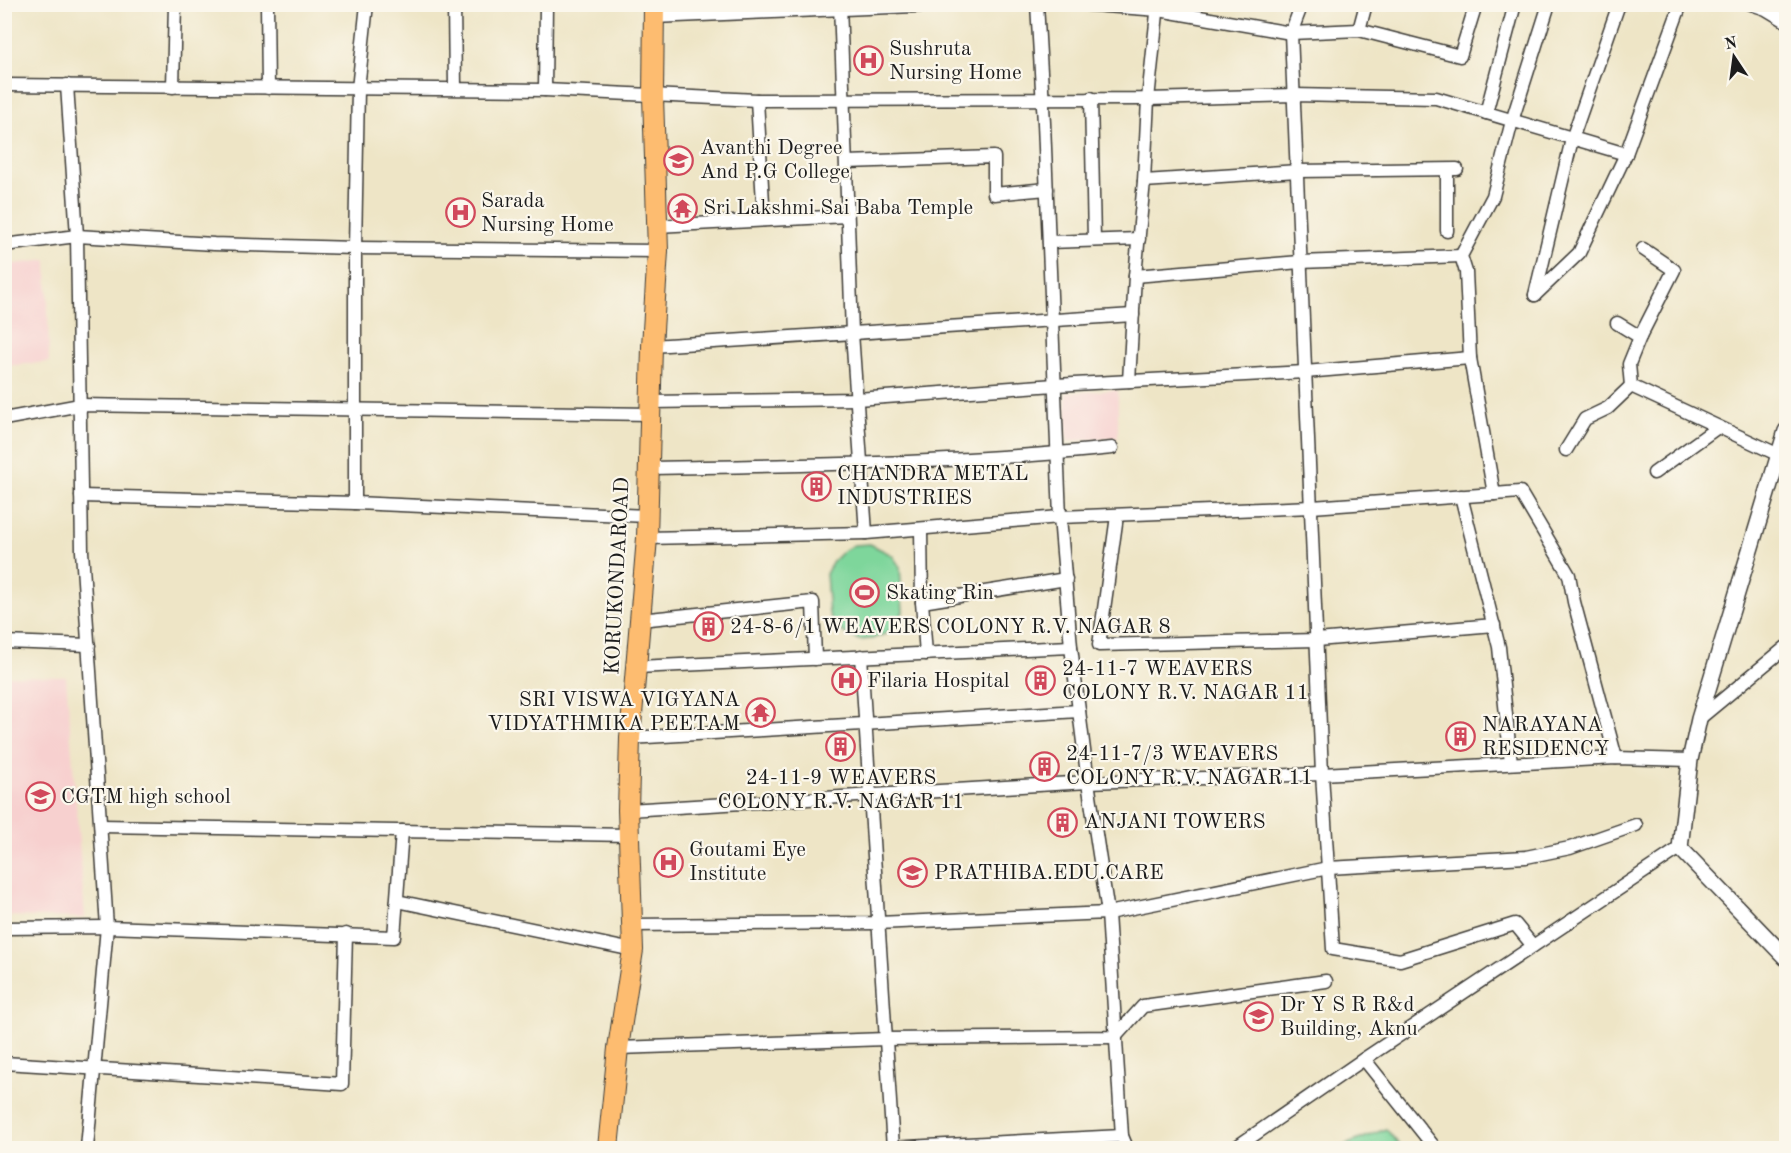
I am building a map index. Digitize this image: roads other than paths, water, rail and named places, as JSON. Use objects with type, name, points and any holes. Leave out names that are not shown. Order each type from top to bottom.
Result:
[{"type":"main road","name":"KORUKONDAROAD","points":[[608,1149],[618,1048],[633,950],[628,810],[630,738],[638,667],[647,538],[652,346],[658,251],[653,96],[654,11]]},
{"type":"street","points":[[173,87],[175,4]]},
{"type":"street","points":[[267,4],[268,88]]},
{"type":"street","points":[[355,503],[355,248],[358,89],[367,4]]},
{"type":"street","points":[[454,4],[455,88]]},
{"type":"street","points":[[545,90],[546,4]]},
{"type":"street","points":[[654,11],[962,4]]},
{"type":"street","points":[[1036,4],[1043,99],[1060,517],[1071,647],[1108,913],[1122,1136],[1127,1149]]},
{"type":"street","points":[[1079,4],[1159,7],[1291,33],[1359,30],[1460,56],[1476,4]]},
{"type":"street","points":[[1302,4],[1291,33],[1322,774],[1333,949],[1400,960],[1515,924],[1533,946]]},
{"type":"street","points":[[1359,30],[1366,4]]},
{"type":"street","points":[[1486,113],[1515,4]]},
{"type":"street","points":[[1494,494],[1470,358],[1466,272],[1461,256],[1493,196],[1512,121],[1549,4]]},
{"type":"street","points":[[1619,4],[1572,139],[1535,295],[1580,253],[1626,154],[1681,4]]},
{"type":"street","points":[[1752,5],[1766,9],[1786,21]]},
{"type":"street","points":[[840,7],[852,333],[866,533]]},
{"type":"street","points":[[1129,381],[1148,99],[1159,7]]},
{"type":"street","points":[[4,85],[455,88],[757,100],[1148,99],[1294,95],[1436,98],[1626,154]]},
{"type":"street","points":[[67,85],[77,236],[82,551],[108,927],[87,1149]]},
{"type":"street","points":[[1091,98],[1094,240]]},
{"type":"street","points":[[757,100],[765,220]]},
{"type":"street","points":[[847,162],[994,157],[994,194],[1047,189]]},
{"type":"street","points":[[1144,181],[1298,171],[1452,170],[1447,231]]},
{"type":"street","points":[[657,226],[847,216]]},
{"type":"street","points":[[4,245],[77,236],[214,244],[355,248],[658,251]]},
{"type":"street","points":[[1048,242],[1139,239]]},
{"type":"street","points":[[1631,386],[1629,364],[1674,270],[1643,249]]},
{"type":"street","points":[[1135,276],[1300,262],[1461,256]]},
{"type":"street","points":[[652,346],[1133,315]]},
{"type":"street","points":[[1617,323],[1640,337]]},
{"type":"street","points":[[4,419],[80,405],[355,409],[652,408],[857,399],[1055,385],[1305,372],[1470,358]]},
{"type":"street","points":[[1631,386],[1779,455]]},
{"type":"street","points":[[1566,450],[1585,419],[1608,408],[1631,386]]},
{"type":"street","points":[[1654,473],[1718,427]]},
{"type":"street","points":[[1235,1149],[1364,1059],[1680,848],[1690,760],[1698,719],[1786,431]]},
{"type":"street","points":[[648,468],[862,463],[1112,448]]},
{"type":"street","points":[[647,538],[866,533],[1060,517],[1312,507],[1520,492],[1569,575],[1574,602],[1616,758]]},
{"type":"street","points":[[81,496],[355,503],[647,516]]},
{"type":"street","points":[[1461,496],[1499,647],[1511,763]]},
{"type":"street","points":[[1117,516],[1100,645],[1317,640],[1494,625]]},
{"type":"street","points":[[921,529],[922,602],[926,654]]},
{"type":"street","points":[[922,602],[1066,579]]},
{"type":"street","points":[[640,620],[813,602],[815,658]]},
{"type":"street","points":[[4,642],[89,645]]},
{"type":"street","points":[[638,667],[1071,647]]},
{"type":"street","points":[[1698,719],[1786,647]]},
{"type":"street","points":[[861,656],[886,1040],[890,1148],[1122,1136]]},
{"type":"street","points":[[630,738],[1079,711]]},
{"type":"street","points":[[628,810],[1088,782],[1322,774],[1616,758],[1690,760]]},
{"type":"street","points":[[632,925],[878,923],[1108,913],[1328,868],[1526,857],[1570,848],[1636,825]]},
{"type":"street","points":[[101,826],[629,835]]},
{"type":"street","points":[[4,928],[108,927],[394,937],[402,831]]},
{"type":"street","points":[[1680,848],[1786,958]]},
{"type":"street","points":[[397,901],[633,950]]},
{"type":"street","points":[[4,1064],[342,1084],[346,934]]},
{"type":"street","points":[[618,1048],[886,1040],[1115,1037],[1143,1006],[1326,981]]},
{"type":"street","points":[[1364,1059],[1435,1149]]},
{"type":"place","name":"Sushruta Nursing Home","points":[[868,61]]},
{"type":"place","name":"Avanthi Degree And P.G College","points":[[679,160]]},
{"type":"place","name":"Sri Lakshmi Sai Baba Temple","points":[[682,208]]},
{"type":"place","name":"Sarada Nursing Home","points":[[460,213]]},
{"type":"place","name":"CHANDRA METAL INDUSTRIES","points":[[816,486]]},
{"type":"place","name":"Skating Rin","points":[[865,593]]},
{"type":"place","name":"24-8-6/1 WEAVERS COLONY R.V. NAGAR 8","points":[[709,627]]},
{"type":"place","name":"Filaria Hospital","points":[[846,681]]},
{"type":"place","name":"24-11-7 WEAVERS COLONY R.V. NAGAR 11","points":[[1041,681]]},
{"type":"place","name":"SRI VISWA VIGYANA VIDYATHMIKA PEETAM","points":[[761,712]]},
{"type":"place","name":"NARAYANA RESIDENCY","points":[[1461,737]]},
{"type":"place","name":"24-11-9 WEAVERS COLONY R.V. NAGAR 11","points":[[841,747]]},
{"type":"place","name":"24-11-7/3 WEAVERS COLONY R.V. NAGAR 11","points":[[1045,766]]},
{"type":"place","name":"CGTM high school","points":[[40,797]]},
{"type":"place","name":"ANJANI TOWERS","points":[[1063,822]]},
{"type":"place","name":"Goutami Eye Institute","points":[[668,862]]},
{"type":"place","name":"PRATHIBA.EDU.CARE","points":[[913,873]]},
{"type":"place","name":"Dr Y S R R&d Building, Aknu","points":[[1259,1017]]}]
